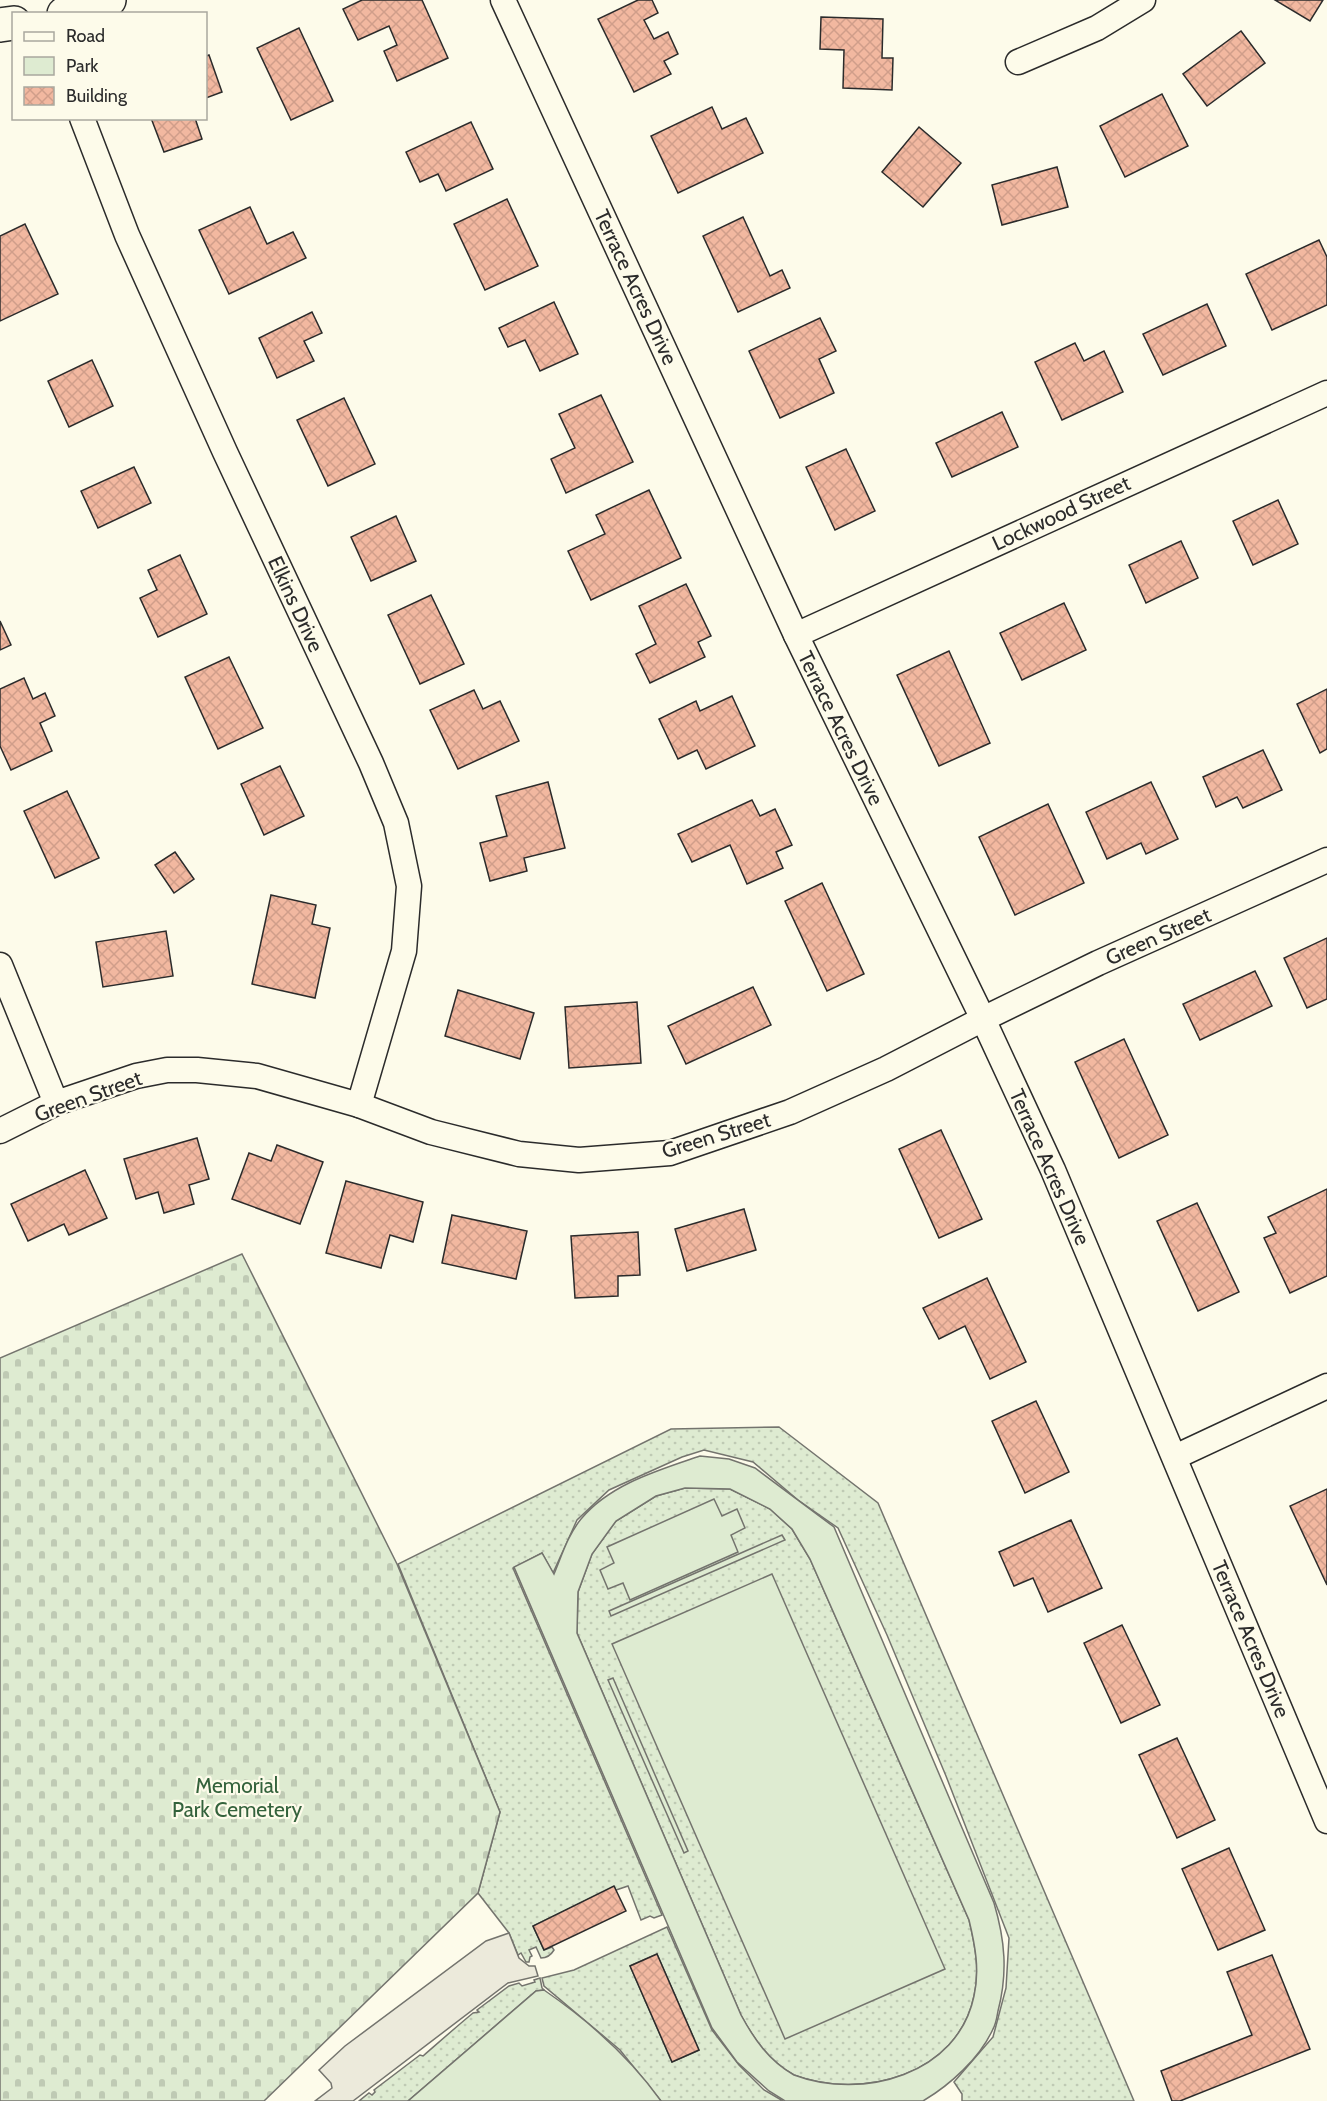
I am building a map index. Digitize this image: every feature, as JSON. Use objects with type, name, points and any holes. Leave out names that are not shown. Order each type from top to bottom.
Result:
[{"type":"main road","points":[[70,12],[109,0]]},
{"type":"street","name":"Terrace Acres Drive","points":[[503,0],[796,635],[983,1019],[1053,1170],[1327,1821]]},
{"type":"street","points":[[1018,62],[1097,28],[1143,0]]},
{"type":"street","name":"Elkins Drive","points":[[83,120],[127,235],[225,453],[371,763],[396,823],[409,886],[404,951],[359,1105]]},
{"type":"street","name":"Lockwood Street","points":[[796,635],[1327,393]]},
{"type":"street","name":"Green Street","points":[[0,1131],[57,1103],[136,1076],[167,1071],[197,1070],[257,1076],[359,1105],[431,1132],[519,1154],[579,1160],[670,1153],[790,1112],[886,1069],[1098,963],[1327,860]]},
{"type":"street","points":[[0,965],[57,1103]]},
{"type":"street","points":[[1175,1457],[1327,1386]]},
{"type":"green space","name":"Memorial Park Cemetery","points":[[242,1254],[397,1564],[500,1812],[478,1893],[264,2101],[0,2101],[0,1358]]},
{"type":"green space","points":[[779,1427],[878,1503],[1134,2101],[962,2101],[962,2094],[954,2082],[993,2037],[1006,1988],[1009,1938],[946,1776],[887,1635],[838,1528],[798,1500],[753,1462],[704,1450],[682,1457],[609,1490],[577,1520],[553,1573],[542,1553],[513,1568],[662,1915],[654,1918],[650,1916],[641,1920],[628,1886],[616,1890],[614,1887],[533,1926],[544,1950],[552,1947],[554,1950],[549,1956],[541,1958],[536,1947],[529,1950],[532,1956],[529,1962],[526,1962],[521,1953],[518,1955],[509,1933],[478,1893],[500,1812],[398,1564],[671,1429]]},
{"type":"green space","points":[[700,1456],[729,1459],[755,1468],[834,1527],[994,1903],[1001,1930],[1004,1957],[1003,1983],[995,2025],[980,2050],[963,2070],[923,2101],[785,2101],[769,2091],[737,2062],[712,2028],[514,1567],[542,1553],[554,1574],[572,1532],[581,1519],[606,1496],[652,1473]],"holes":[[[685,1488],[730,1489],[770,1509],[792,1529],[810,1559],[969,1920],[975,1948],[977,1977],[974,1996],[965,2023],[949,2045],[928,2062],[904,2075],[877,2082],[849,2085],[821,2082],[794,2075],[777,2063],[751,2033],[741,2015],[577,1633],[578,1592],[592,1554],[616,1521],[656,1496]]]},
{"type":"green space","points":[[685,1488],[730,1489],[770,1509],[792,1529],[810,1559],[969,1920],[975,1948],[977,1977],[974,1996],[965,2023],[949,2045],[928,2062],[904,2075],[877,2082],[849,2085],[821,2082],[794,2075],[777,2063],[751,2033],[741,2015],[577,1633],[578,1592],[592,1554],[616,1521],[656,1496]]},
{"type":"green space","points":[[714,1499],[722,1516],[737,1509],[745,1528],[731,1535],[738,1552],[630,1600],[623,1583],[608,1589],[600,1570],[614,1563],[607,1547]]},
{"type":"green space","points":[[782,1535],[785,1540],[611,1616],[609,1611]]},
{"type":"green space","points":[[772,1574],[945,1969],[785,2039],[612,1644]]},
{"type":"green space","points":[[613,1678],[688,1851],[684,1853],[608,1680]]},
{"type":"green space","points":[[667,1927],[712,2030],[739,2065],[764,2090],[783,2101],[661,2101],[620,2050],[544,1986],[542,1978],[574,1970]],"holes":[[[657,1954],[699,2050],[672,2062],[630,1966]]]},
{"type":"green space","points":[[540,1978],[544,1990],[536,1991],[408,2101],[359,2101],[369,2093],[372,2095],[374,2090],[420,2055],[423,2056],[509,1986],[519,1983],[522,1986]]},
{"type":"green space","points":[[544,1990],[577,2014],[622,2054],[661,2101],[408,2101],[536,1991]]},
{"type":"shaded area","points":[[509,1933],[519,1958],[529,1966],[535,1966],[538,1976],[508,1983],[353,2101],[315,2101],[332,2088],[331,2083],[319,2070],[345,2046],[486,1941]]},
{"type":"building","points":[[362,0],[422,0],[448,58],[397,81],[384,51],[397,45],[389,26],[358,40],[343,9]]},
{"type":"building","points":[[638,0],[652,0],[658,13],[644,20],[654,39],[668,32],[678,54],[664,61],[671,74],[634,92],[598,19]]},
{"type":"building","points":[[1275,0],[1323,0],[1310,21]]},
{"type":"building","points":[[821,17],[883,19],[882,58],[893,58],[892,90],[843,88],[844,50],[820,49]]},
{"type":"building","points":[[299,28],[333,101],[291,120],[257,48]]},
{"type":"building","points":[[1241,31],[1265,63],[1207,106],[1183,74]]},
{"type":"building","points":[[209,55],[222,92],[207,98],[207,56]]},
{"type":"building","points":[[1162,94],[1188,146],[1125,177],[1100,126]]},
{"type":"building","points":[[712,107],[722,129],[746,118],[763,153],[678,193],[651,136]]},
{"type":"building","points":[[152,120],[196,120],[202,139],[164,152]]},
{"type":"building","points":[[471,122],[493,169],[446,191],[438,174],[420,182],[406,152]]},
{"type":"building","points":[[919,127],[961,163],[923,207],[882,172]]},
{"type":"building","points":[[1057,167],[1068,207],[1002,225],[992,185]]},
{"type":"building","points":[[507,199],[538,266],[485,290],[454,224]]},
{"type":"building","points":[[250,207],[267,244],[293,232],[306,258],[229,294],[199,230]]},
{"type":"building","points":[[743,217],[770,276],[782,270],[790,288],[738,312],[703,236]]},
{"type":"building","points":[[25,224],[58,294],[0,321],[0,236]]},
{"type":"building","points":[[1319,240],[1327,257],[1327,305],[1272,330],[1246,274]]},
{"type":"building","points":[[554,302],[578,354],[540,371],[525,340],[508,347],[499,328]]},
{"type":"building","points":[[1207,304],[1226,346],[1163,375],[1143,334]]},
{"type":"building","points":[[312,312],[322,333],[304,341],[314,361],[277,378],[259,338]]},
{"type":"building","points":[[820,318],[836,351],[819,359],[834,393],[780,418],[749,351]]},
{"type":"building","points":[[1075,343],[1084,361],[1104,351],[1123,392],[1062,420],[1035,362]]},
{"type":"building","points":[[92,360],[113,406],[69,427],[48,381]]},
{"type":"building","points":[[601,395],[633,462],[566,493],[551,459],[575,448],[559,414]]},
{"type":"building","points":[[344,398],[375,464],[328,486],[297,420]]},
{"type":"building","points":[[1002,412],[1018,447],[952,477],[936,443]]},
{"type":"building","points":[[846,449],[875,511],[835,530],[806,467]]},
{"type":"building","points":[[134,467],[151,503],[98,528],[81,491]]},
{"type":"building","points":[[649,490],[681,558],[591,600],[568,551],[605,534],[596,515]]},
{"type":"building","points":[[1278,500],[1298,544],[1253,565],[1233,521]]},
{"type":"building","points":[[396,516],[416,561],[371,581],[351,537]]},
{"type":"building","points":[[1181,541],[1198,578],[1146,603],[1129,565]]},
{"type":"building","points":[[180,555],[207,614],[158,637],[140,598],[157,590],[148,570]]},
{"type":"building","points":[[686,584],[711,636],[698,642],[705,657],[650,683],[636,654],[656,644],[639,606]]},
{"type":"building","points":[[431,595],[464,664],[420,684],[388,615]]},
{"type":"building","points":[[1064,603],[1086,650],[1022,680],[1000,633]]},
{"type":"building","points":[[0,621],[11,645],[0,650]]},
{"type":"building","points":[[949,651],[990,743],[939,766],[897,675]]},
{"type":"building","points":[[229,657],[263,728],[218,749],[185,677]]},
{"type":"building","points":[[24,678],[33,699],[45,693],[55,716],[40,723],[52,751],[11,770],[0,746],[0,689]]},
{"type":"building","points":[[1327,689],[1327,749],[1320,753],[1297,704]]},
{"type":"building","points":[[474,690],[483,709],[500,701],[519,741],[458,769],[430,710]]},
{"type":"building","points":[[732,696],[755,746],[706,769],[697,750],[678,759],[659,719],[696,701],[700,711]]},
{"type":"building","points":[[1263,750],[1282,790],[1243,808],[1237,797],[1216,807],[1203,777]]},
{"type":"building","points":[[280,766],[304,816],[264,835],[241,784]]},
{"type":"building","points":[[548,782],[565,848],[524,858],[527,871],[490,881],[480,843],[507,836],[496,796]]},
{"type":"building","points":[[1151,782],[1178,839],[1146,854],[1141,843],[1107,859],[1086,812]]},
{"type":"building","points":[[67,791],[99,858],[55,878],[24,811]]},
{"type":"building","points":[[752,800],[760,816],[775,809],[792,845],[776,852],[783,868],[747,884],[730,845],[692,862],[678,834]]},
{"type":"building","points":[[1048,804],[1084,883],[1015,915],[979,837]]},
{"type":"building","points":[[175,852],[194,879],[174,893],[155,865]]},
{"type":"building","points":[[822,883],[864,974],[827,991],[785,901]]},
{"type":"building","points":[[271,895],[316,905],[312,924],[330,928],[315,998],[252,984]]},
{"type":"building","points":[[166,931],[173,976],[103,987],[96,942]]},
{"type":"building","points":[[1327,938],[1327,999],[1307,1008],[1284,958]]},
{"type":"building","points":[[1255,971],[1272,1006],[1200,1040],[1183,1004]]},
{"type":"building","points":[[753,987],[771,1025],[686,1064],[668,1026]]},
{"type":"building","points":[[458,990],[534,1013],[520,1059],[445,1036]]},
{"type":"building","points":[[637,1002],[641,1063],[569,1068],[565,1007]]},
{"type":"building","points":[[1124,1039],[1168,1135],[1119,1158],[1075,1062]]},
{"type":"building","points":[[941,1130],[982,1219],[939,1238],[899,1149]]},
{"type":"building","points":[[197,1138],[209,1179],[189,1185],[194,1204],[164,1213],[158,1192],[136,1199],[124,1159]]},
{"type":"building","points":[[277,1145],[323,1162],[300,1224],[232,1199],[249,1153],[271,1161]]},
{"type":"building","points":[[85,1170],[107,1218],[69,1235],[64,1224],[28,1241],[11,1204]]},
{"type":"building","points":[[346,1181],[423,1202],[413,1242],[390,1235],[381,1268],[326,1253]]},
{"type":"building","points":[[1327,1189],[1327,1276],[1290,1293],[1264,1238],[1276,1233],[1268,1217]]},
{"type":"building","points":[[1197,1203],[1239,1292],[1198,1311],[1157,1221]]},
{"type":"building","points":[[744,1209],[756,1250],[687,1271],[675,1229]]},
{"type":"building","points":[[452,1215],[527,1231],[516,1279],[442,1263]]},
{"type":"building","points":[[638,1232],[640,1275],[618,1276],[618,1296],[575,1298],[571,1236]]},
{"type":"building","points":[[987,1278],[1026,1362],[990,1379],[965,1326],[939,1339],[923,1308]]},
{"type":"building","points":[[1036,1401],[1069,1472],[1025,1493],[992,1421]]},
{"type":"building","points":[[1327,1489],[1327,1585],[1290,1506]]},
{"type":"building","points":[[1071,1520],[1102,1588],[1048,1612],[1033,1578],[1014,1586],[999,1552]]},
{"type":"building","points":[[1122,1625],[1160,1705],[1121,1723],[1084,1643]]},
{"type":"building","points":[[1177,1738],[1215,1820],[1177,1838],[1139,1755]]},
{"type":"building","points":[[1229,1848],[1265,1930],[1218,1950],[1182,1869]]},
{"type":"building","points":[[614,1886],[626,1911],[544,1950],[533,1926]]},
{"type":"building","points":[[657,1954],[699,2050],[672,2062],[630,1966]]},
{"type":"building","points":[[1272,1955],[1310,2049],[1180,2101],[1172,2101],[1161,2071],[1252,2035],[1227,1972]]}]
